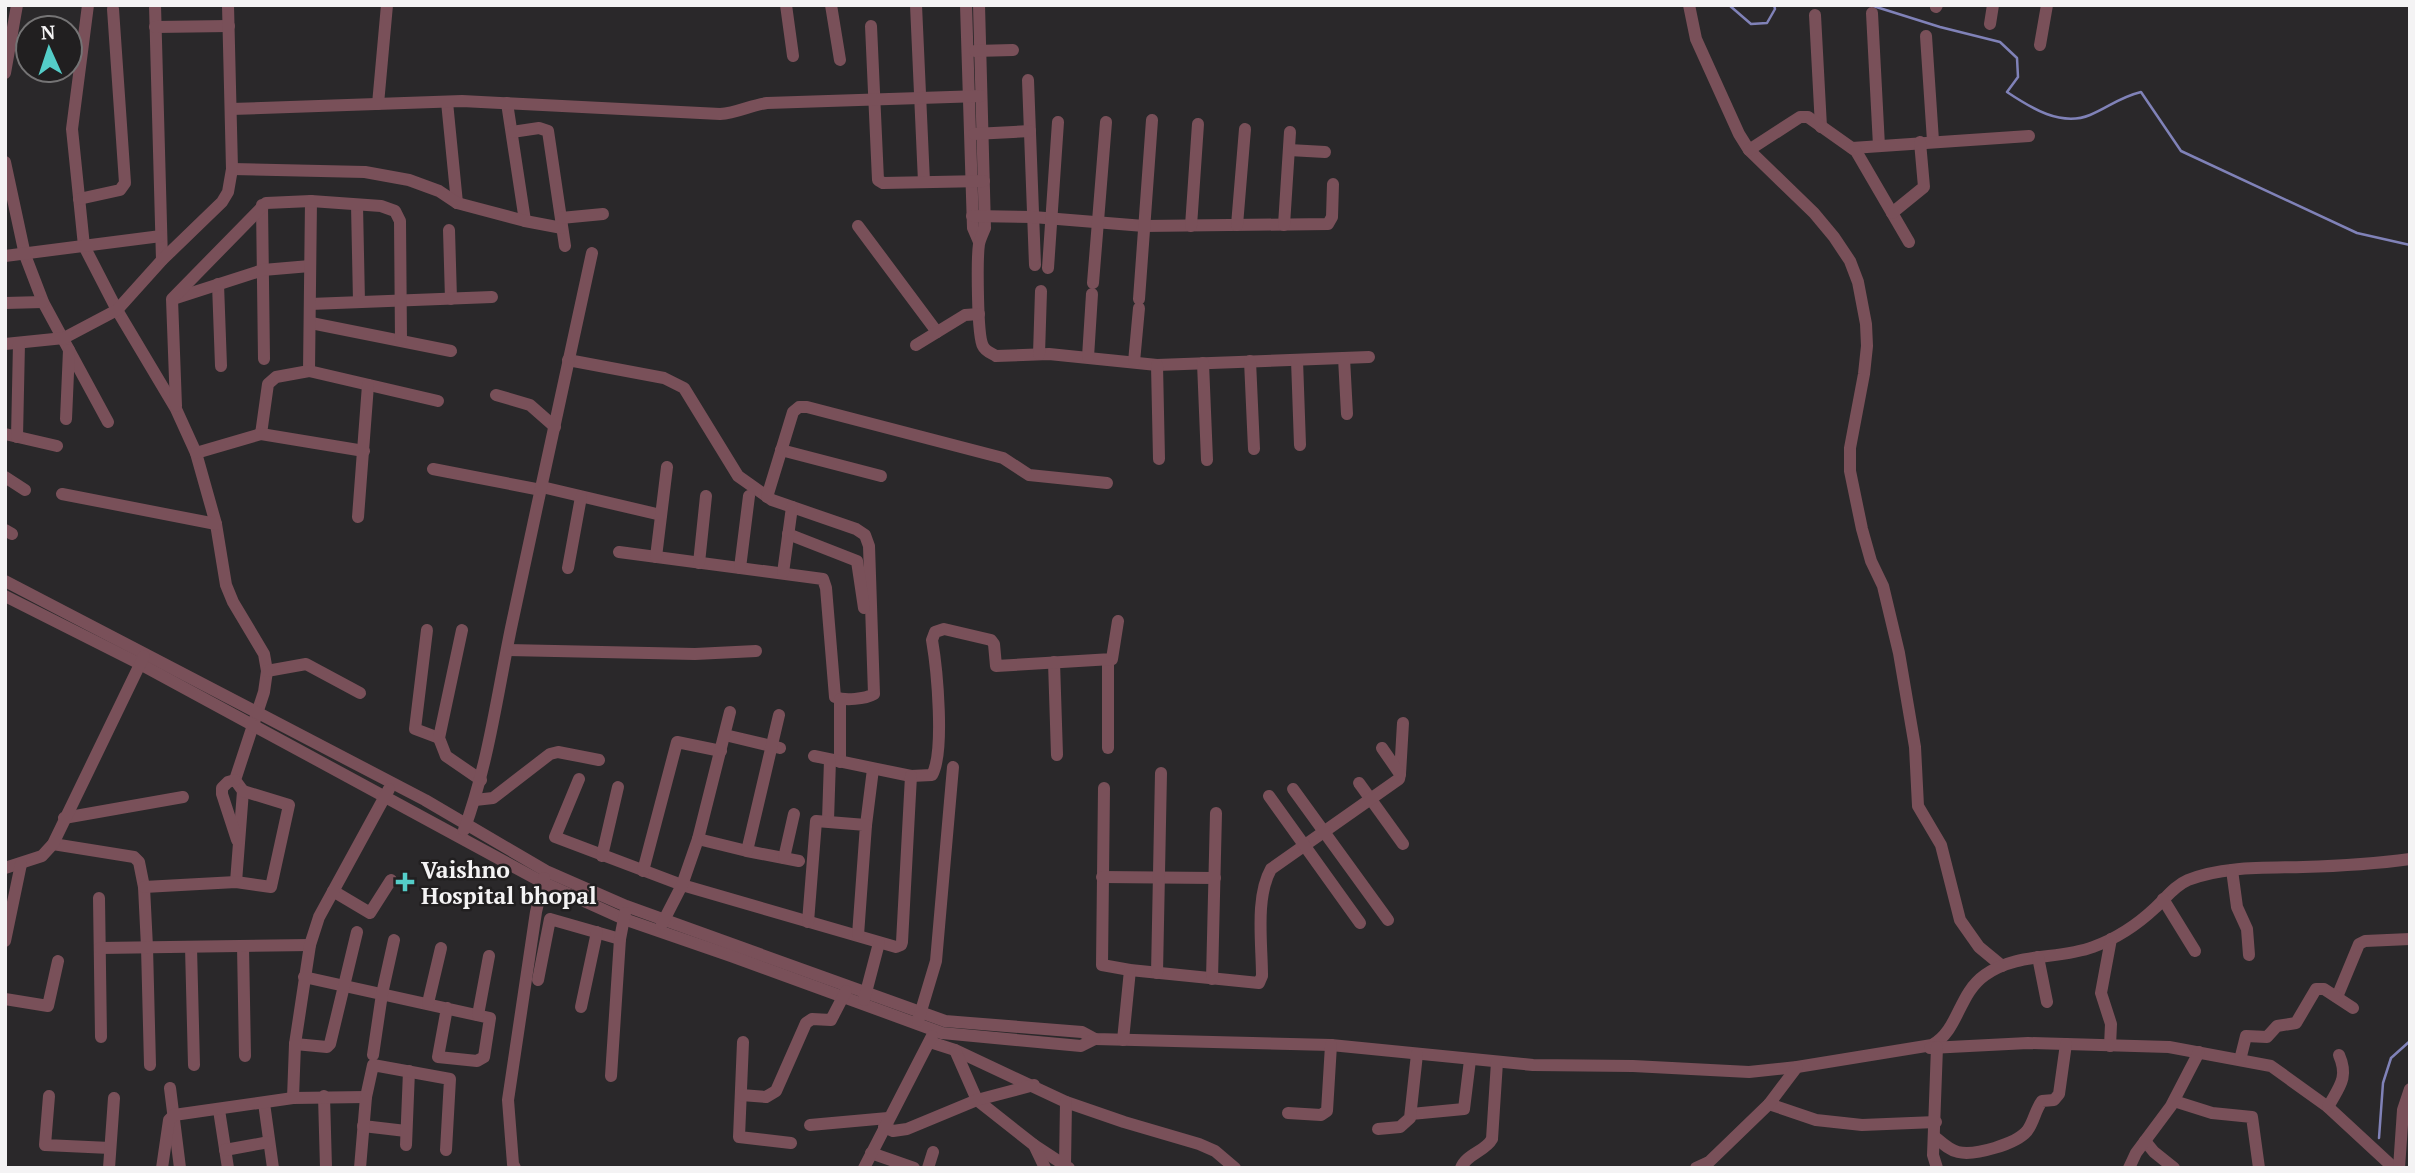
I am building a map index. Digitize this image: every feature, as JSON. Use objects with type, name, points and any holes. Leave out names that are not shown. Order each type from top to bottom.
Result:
[{"type":"street","points":[[88,5],[72,129],[84,246],[117,310],[176,410],[196,453],[216,524],[226,584],[233,602],[264,654],[267,671],[235,780]]},
{"type":"street","points":[[155,5],[162,260]]},
{"type":"street","points":[[57,446],[11,436],[12,344],[67,344],[117,310],[162,260],[222,202],[228,191],[232,170],[228,5]]},
{"type":"street","points":[[378,104],[387,5]]},
{"type":"street","points":[[786,5],[793,56]]},
{"type":"street","points":[[831,5],[840,60]]},
{"type":"street","points":[[916,5],[924,182]]},
{"type":"street","points":[[966,5],[974,51]]},
{"type":"street","points":[[979,5],[974,51],[979,216],[973,228],[979,242],[980,337],[988,352],[996,356],[1040,354],[1157,365],[1369,357]]},
{"type":"street","points":[[1689,5],[1696,39],[1739,134],[1749,150],[1814,212],[1850,261],[1858,282],[1867,345],[1850,448],[1850,471],[1866,544],[1883,586],[1899,653],[1915,747],[1918,806],[1941,845],[1960,920],[1979,947],[2002,966]]},
{"type":"street","points":[[1990,24],[1993,5]]},
{"type":"street","points":[[2040,45],[2047,5]]},
{"type":"street","points":[[6,68],[13,8]]},
{"type":"street","points":[[79,200],[120,190],[125,183],[113,9]]},
{"type":"street","points":[[1872,13],[1879,145]]},
{"type":"street","points":[[1815,15],[1821,127]]},
{"type":"street","points":[[155,27],[229,26]]},
{"type":"street","points":[[871,26],[878,180],[883,183],[978,181]]},
{"type":"street","points":[[1926,36],[1933,141]]},
{"type":"street","points":[[974,51],[1013,51]]},
{"type":"street","points":[[1028,80],[1033,217],[1042,266],[1051,220],[1058,122]]},
{"type":"street","points":[[231,109],[447,102],[720,114],[768,103],[975,97]]},
{"type":"street","points":[[447,102],[457,203]]},
{"type":"street","points":[[507,103],[525,221]]},
{"type":"street","points":[[1749,150],[1800,117],[1808,117],[1856,151],[1909,242]]},
{"type":"street","points":[[1134,362],[1152,120]]},
{"type":"street","points":[[1088,357],[1106,122]]},
{"type":"street","points":[[1191,226],[1198,124]]},
{"type":"street","points":[[512,132],[539,128],[548,131],[565,246]]},
{"type":"street","points":[[1237,225],[1245,129]]},
{"type":"street","points":[[976,134],[1030,131]]},
{"type":"street","points":[[1284,225],[1290,132]]},
{"type":"street","points":[[1852,148],[2029,135]]},
{"type":"street","points":[[1892,214],[1924,187],[1920,142]]},
{"type":"street","points":[[1289,150],[1325,152]]},
{"type":"street","points":[[5,162],[9,198],[25,255],[43,302],[108,422]]},
{"type":"street","points":[[232,170],[365,172],[385,175],[428,186],[457,203],[525,221],[562,223],[603,214]]},
{"type":"street","points":[[979,216],[1033,217],[1144,226],[1328,224],[1332,217],[1333,184]]},
{"type":"street","points":[[309,371],[311,201]]},
{"type":"street","points":[[176,410],[172,299],[262,205],[311,201],[381,206],[395,211],[400,220],[401,340]]},
{"type":"street","points":[[262,205],[264,359]]},
{"type":"street","points":[[357,205],[359,302]]},
{"type":"street","points":[[858,226],[937,332]]},
{"type":"street","points":[[449,230],[451,299]]},
{"type":"street","points":[[5,256],[161,236]]},
{"type":"street","points":[[462,837],[481,780],[592,253]]},
{"type":"street","points":[[172,299],[263,270],[310,266]]},
{"type":"street","points":[[218,284],[221,366]]},
{"type":"street","points":[[1040,354],[1041,291]]},
{"type":"street","points":[[310,304],[492,297]]},
{"type":"street","points":[[5,303],[43,302]]},
{"type":"street","points":[[916,345],[965,315],[979,314]]},
{"type":"street","points":[[311,323],[451,351]]},
{"type":"street","points":[[66,419],[67,344]]},
{"type":"street","points":[[1344,358],[1347,414]]},
{"type":"street","points":[[568,360],[664,378],[678,384],[684,388],[734,471],[767,497],[856,529],[865,535],[869,546],[874,694],[869,697],[840,699],[834,695],[825,582],[819,578],[619,552]]},
{"type":"street","points":[[1297,360],[1300,445]]},
{"type":"street","points":[[1250,361],[1254,449]]},
{"type":"street","points":[[1203,363],[1207,460]]},
{"type":"street","points":[[1157,365],[1160,459]]},
{"type":"street","points":[[261,434],[271,379],[309,371],[438,401]]},
{"type":"street","points":[[358,517],[369,384]]},
{"type":"street","points":[[496,395],[530,405],[555,427]]},
{"type":"street","points":[[767,497],[794,409],[807,407],[1003,458],[1029,475],[1107,483]]},
{"type":"street","points":[[196,453],[261,434],[364,451]]},
{"type":"street","points":[[781,450],[881,476]]},
{"type":"street","points":[[656,557],[667,467]]},
{"type":"street","points":[[433,469],[661,515]]},
{"type":"street","points":[[5,477],[25,490]]},
{"type":"street","points":[[62,494],[216,524]]},
{"type":"street","points":[[699,563],[706,496]]},
{"type":"street","points":[[740,568],[749,496]]},
{"type":"street","points":[[568,568],[581,498]]},
{"type":"street","points":[[783,573],[792,508]]},
{"type":"street","points":[[788,534],[857,561],[863,605],[872,618]]},
{"type":"street","points":[[5,581],[143,658],[253,725],[462,837],[625,913],[919,1019],[955,1050],[1066,1102],[1199,1144],[1215,1151],[1235,1168]]},
{"type":"street","points":[[5,596],[257,711],[467,823],[544,876]]},
{"type":"street","points":[[814,756],[911,776],[932,775],[936,767],[938,738],[932,640],[935,632],[944,629],[990,640],[994,644],[996,666],[1108,660],[1112,659],[1118,621]]},
{"type":"street","points":[[427,630],[415,729],[439,738]]},
{"type":"street","points":[[462,630],[439,738],[446,756],[481,780]]},
{"type":"street","points":[[507,650],[695,653],[756,651]]},
{"type":"street","points":[[5,868],[42,856],[53,844],[143,658]]},
{"type":"street","points":[[1108,660],[1108,748]]},
{"type":"street","points":[[1054,663],[1058,755]]},
{"type":"street","points":[[267,671],[306,664],[360,693]]},
{"type":"street","points":[[828,820],[840,699]]},
{"type":"street","points":[[661,925],[682,885],[698,839],[730,712]]},
{"type":"street","points":[[747,851],[776,747],[779,715]]},
{"type":"street","points":[[1104,788],[1100,962],[1106,967],[1254,984],[1261,981],[1262,897],[1266,877],[1271,869],[1395,783],[1399,774],[1402,723]]},
{"type":"street","points":[[725,735],[776,747]]},
{"type":"street","points":[[643,871],[677,742],[721,751]]},
{"type":"street","points":[[1382,748],[1399,774]]},
{"type":"street","points":[[475,800],[493,798],[550,754],[558,752],[599,760]]},
{"type":"street","points":[[919,1019],[936,961],[953,767]]},
{"type":"street","points":[[858,935],[873,769]]},
{"type":"street","points":[[1157,973],[1161,772]]},
{"type":"street","points":[[579,779],[555,837],[682,885],[896,947],[901,942],[911,776]]},
{"type":"street","points":[[144,887],[236,882],[271,887],[289,805],[243,790],[235,780]]},
{"type":"street","points":[[235,780],[222,788],[222,794],[239,846]]},
{"type":"street","points":[[293,1098],[295,1044],[310,945],[319,917],[392,782]]},
{"type":"street","points":[[1359,783],[1403,844]]},
{"type":"street","points":[[602,856],[618,787]]},
{"type":"street","points":[[1293,789],[1388,920]]},
{"type":"street","points":[[236,882],[243,790]]},
{"type":"street","points":[[1269,796],[1360,923]]},
{"type":"street","points":[[65,818],[183,797]]},
{"type":"street","points":[[1212,979],[1216,813]]},
{"type":"street","points":[[784,859],[794,814]]},
{"type":"street","points":[[808,922],[816,821],[866,825]]},
{"type":"street","points":[[698,839],[799,861]]},
{"type":"street","points":[[53,844],[134,858],[139,862],[144,887],[150,1065]]},
{"type":"street","points":[[934,1030],[997,1039],[1081,1046],[1095,1039],[1331,1045],[1533,1065],[1633,1066],[1749,1072],[1797,1067],[1932,1045],[1948,1032],[1966,995],[1985,975],[2002,966],[2038,957],[2078,952],[2111,939],[2129,928],[2172,889],[2191,879],[2246,868],[2369,864],[2410,859]]},
{"type":"street","points":[[5,941],[21,864]]},
{"type":"street","points":[[2232,870],[2237,907],[2247,929],[2249,956]]},
{"type":"street","points":[[515,1168],[508,1100],[544,876]]},
{"type":"street","points":[[1102,877],[1215,878]]},
{"type":"street","points":[[333,891],[370,913],[391,880]]},
{"type":"street","points":[[99,898],[101,1037]]},
{"type":"street","points":[[2163,899],[2194,951]]},
{"type":"street","points":[[611,1076],[620,939],[625,913]]},
{"type":"street","points":[[538,980],[550,919],[620,939]]},
{"type":"street","points":[[295,1044],[327,1047],[330,1044],[342,985],[357,932]]},
{"type":"street","points":[[581,1007],[597,932]]},
{"type":"street","points":[[2110,1046],[2111,1024],[2101,993],[2111,939]]},
{"type":"street","points":[[2337,997],[2359,944],[2365,941],[2410,939]]},
{"type":"street","points":[[373,1055],[382,994],[394,940]]},
{"type":"street","points":[[864,998],[879,943]]},
{"type":"street","points":[[100,948],[310,945]]},
{"type":"street","points":[[243,946],[245,1056]]},
{"type":"street","points":[[191,947],[194,1065]]},
{"type":"street","points":[[428,1003],[441,948]]},
{"type":"street","points":[[478,1015],[489,956]]},
{"type":"street","points":[[2038,957],[2047,1002]]},
{"type":"street","points":[[5,999],[48,1006],[58,961]]},
{"type":"street","points":[[1123,1040],[1130,970]]},
{"type":"street","points":[[304,977],[490,1017],[484,1057],[477,1061],[438,1057],[447,1008]]},
{"type":"street","points":[[2240,1060],[2246,1036],[2267,1037],[2277,1026],[2296,1023],[2316,989],[2324,989],[2353,1007]]},
{"type":"street","points":[[741,1095],[766,1097],[773,1094],[806,1023],[813,1019],[831,1020],[846,992]]},
{"type":"street","points":[[864,1168],[934,1030]]},
{"type":"street","points":[[743,1042],[739,1137],[791,1143]]},
{"type":"street","points":[[1919,1048],[2028,1043],[2169,1047],[2271,1066],[2328,1107],[2396,1168],[2410,1089]]},
{"type":"street","points":[[1935,1137],[1957,1152],[1970,1153],[2019,1138],[2032,1124],[2039,1104],[2053,1100],[2059,1094],[2066,1044]]},
{"type":"street","points":[[1288,1114],[1321,1115],[1327,1111],[1331,1045]]},
{"type":"street","points":[[1937,1047],[1934,1155],[1937,1168]]},
{"type":"street","points":[[955,1050],[977,1100],[1034,1145],[1067,1166]]},
{"type":"street","points":[[2129,1168],[2174,1101],[2199,1052]]},
{"type":"street","points":[[1378,1129],[1400,1127],[1408,1122],[1417,1054]]},
{"type":"street","points":[[2328,1107],[2344,1076],[2339,1055]]},
{"type":"street","points":[[1411,1114],[1464,1109],[1470,1060]]},
{"type":"street","points":[[1461,1168],[1463,1161],[1487,1147],[1492,1139],[1497,1062]]},
{"type":"street","points":[[359,1168],[366,1097],[373,1065],[447,1078],[451,1081],[446,1150]]},
{"type":"street","points":[[1696,1168],[1709,1165],[1769,1104],[1797,1067]]},
{"type":"street","points":[[406,1145],[409,1071]]},
{"type":"street","points":[[810,1125],[886,1123],[898,1131],[977,1100],[1034,1086]]},
{"type":"street","points":[[170,1088],[180,1168]]},
{"type":"street","points":[[49,1096],[45,1145],[110,1149]]},
{"type":"street","points":[[324,1096],[326,1168]]},
{"type":"street","points":[[162,1168],[169,1120],[174,1115],[293,1098],[366,1097]]},
{"type":"street","points":[[109,1168],[114,1098]]},
{"type":"street","points":[[2174,1101],[2212,1114],[2252,1117],[2259,1168]]},
{"type":"street","points":[[1066,1102],[1067,1166]]},
{"type":"street","points":[[264,1103],[272,1168]]},
{"type":"street","points":[[1769,1104],[1816,1120],[1862,1125],[1936,1122]]},
{"type":"street","points":[[219,1110],[228,1168]]},
{"type":"street","points":[[363,1126],[406,1130]]},
{"type":"street","points":[[2145,1141],[2174,1168]]},
{"type":"street","points":[[225,1150],[269,1142]]},
{"type":"street","points":[[1034,1145],[1045,1168]]},
{"type":"street","points":[[928,1168],[933,1152]]},
{"type":"street","points":[[871,1153],[914,1168]]},
{"type":"waterway","points":[[1729,5],[1751,24],[1767,23],[1775,9],[1774,5]]},
{"type":"waterway","points":[[1870,5],[2000,42],[2017,58],[2018,77],[2007,92],[2047,114],[2068,119],[2079,118],[2141,92],[2181,151],[2357,233],[2410,245]]},
{"type":"waterway","points":[[2379,1138],[2383,1083],[2391,1058],[2410,1041]]},
{"type":"place","name":"Vaishno Hospital bhopal","points":[[405,882]]}]
